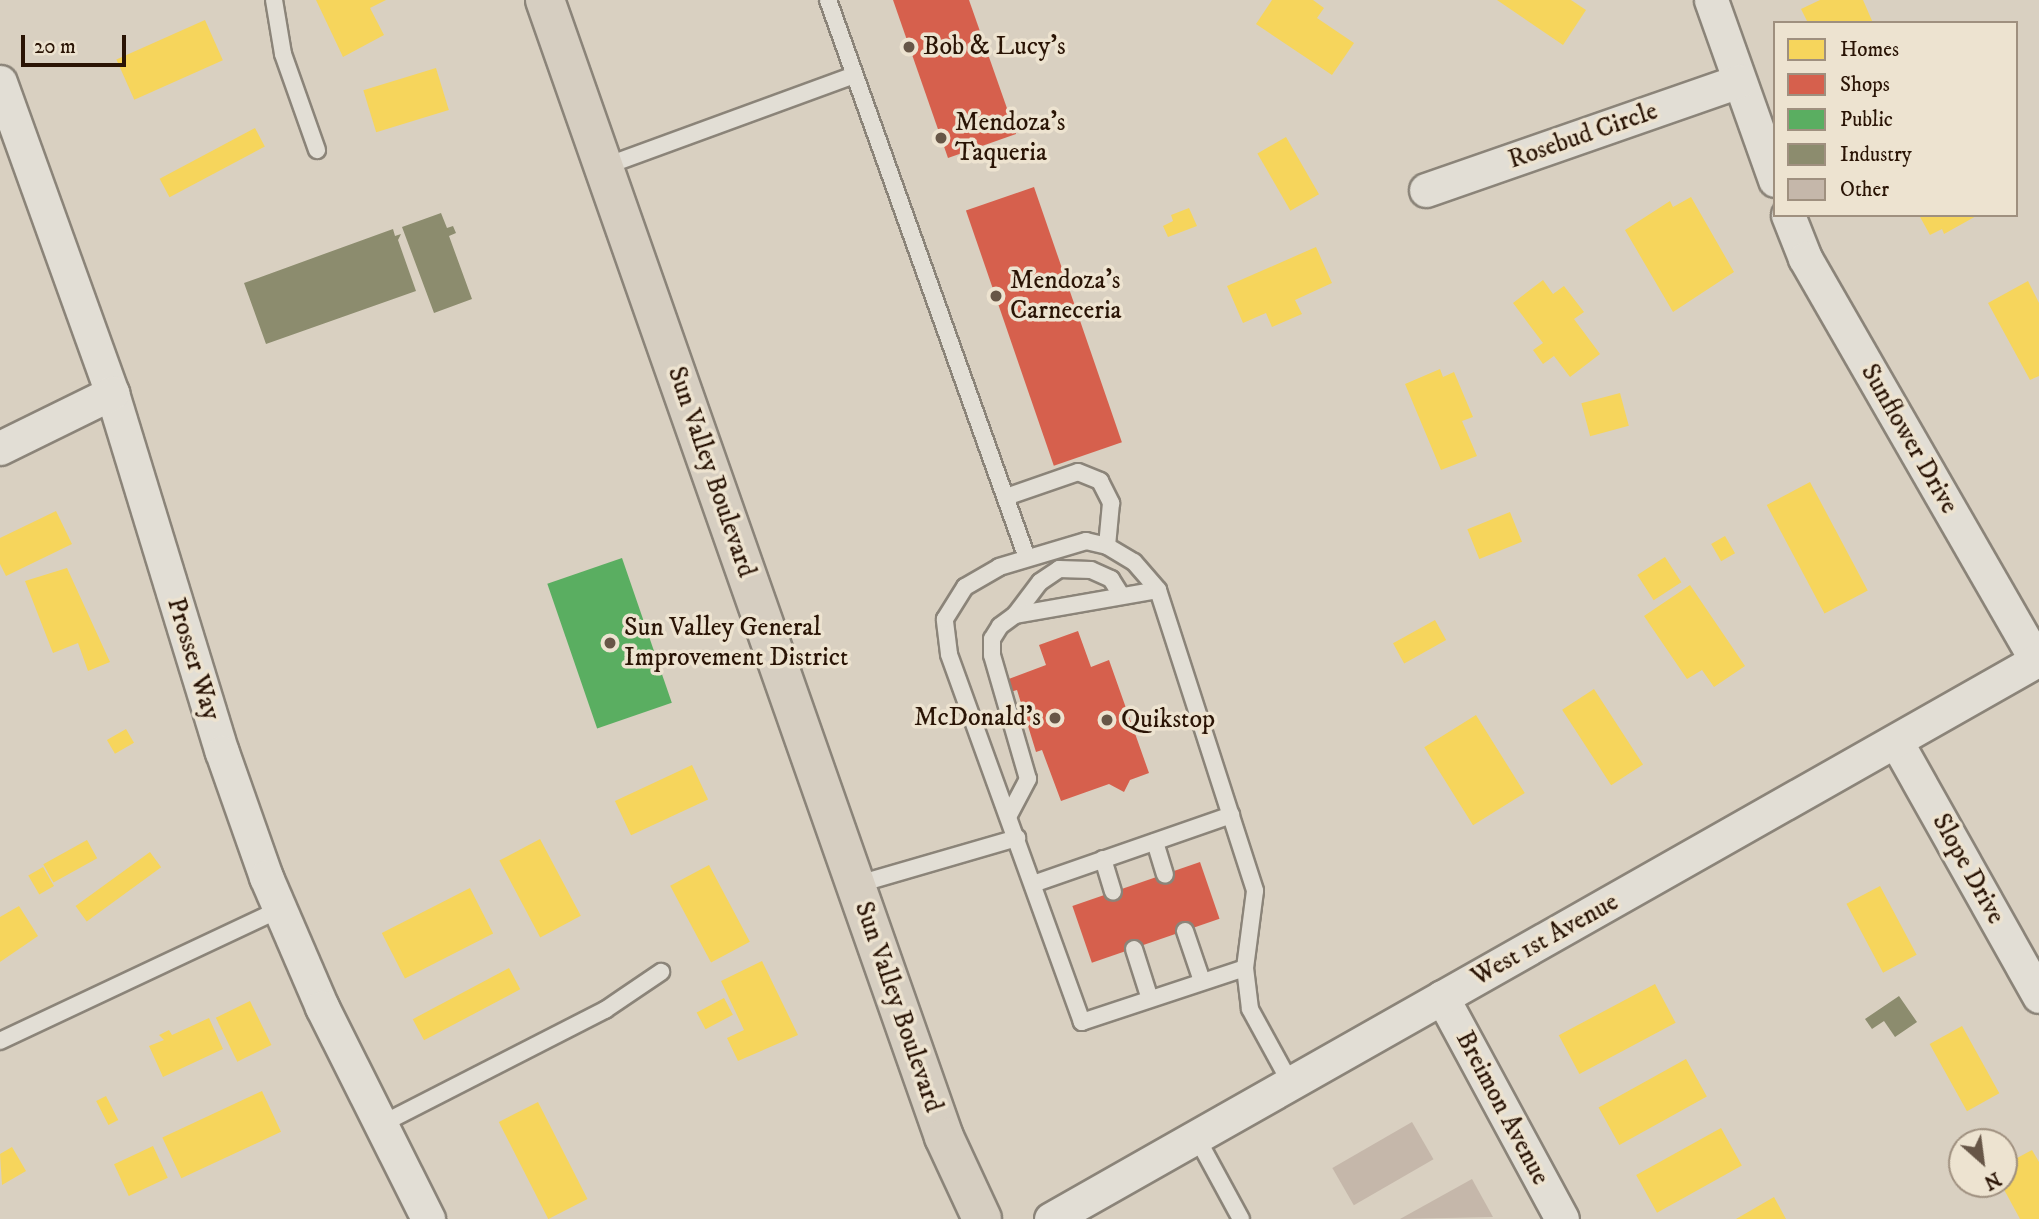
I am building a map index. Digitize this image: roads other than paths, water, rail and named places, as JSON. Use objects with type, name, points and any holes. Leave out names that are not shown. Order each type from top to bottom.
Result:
[{"type":"main road","name":"Sun Valley Boulevard","points":[[545,0],[944,1137],[982,1219]]},
{"type":"street","points":[[1711,0],[1773,174]]},
{"type":"street","name":"Rosebud Circle","points":[[1426,191],[1740,80]]},
{"type":"street","name":"Prosser Way","points":[[0,82],[112,393],[222,752],[280,909],[380,1125],[428,1219]]},
{"type":"street","name":"Sunflower Drive","points":[[1789,217],[1805,258],[2038,660]]},
{"type":"street","points":[[0,448],[112,393]]},
{"type":"street","name":"West 1st Avenue","points":[[1051,1219],[1897,743],[2038,660]]},
{"type":"street","name":"Slope Drive","points":[[1897,743],[2039,996]]},
{"type":"street","name":"Breimon Avenue","points":[[1442,998],[1562,1219]]},
{"type":"lane","points":[[274,0],[283,54],[317,150]]},
{"type":"lane","points":[[828,0],[1027,558]]},
{"type":"lane","points":[[603,167],[854,75]]},
{"type":"lane","points":[[1006,497],[1079,472],[1100,481],[1111,503],[1107,546]]},
{"type":"lane","points":[[1245,968],[1082,1022],[949,654],[945,619],[965,587],[1027,558],[1086,541],[1107,546],[1134,562],[1158,590],[1255,891],[1245,968],[1250,1009],[1290,1084]]},
{"type":"lane","points":[[1009,815],[1028,779],[996,673],[992,639],[1015,615],[1040,582],[1059,569],[1091,570],[1111,579],[1121,595]]},
{"type":"lane","points":[[1015,615],[1158,590]]},
{"type":"lane","points":[[1033,884],[1231,815]]},
{"type":"lane","points":[[855,886],[1017,838]]},
{"type":"lane","points":[[1155,842],[1165,874]]},
{"type":"lane","points":[[1103,859],[1114,892]]},
{"type":"lane","points":[[0,1041],[280,909]]},
{"type":"lane","points":[[1185,932],[1202,981]]},
{"type":"lane","points":[[1134,949],[1150,999]]},
{"type":"lane","points":[[380,1125],[604,1010],[661,972]]},
{"type":"lane","points":[[1197,1138],[1241,1219]]},
{"type":"place","name":"Bob & Lucy's","points":[[909,47]]},
{"type":"place","name":"Mendoza's Taqueria","points":[[941,138]]},
{"type":"place","name":"Mendoza's Carneceria","points":[[996,296]]},
{"type":"place","name":"Sun Valley General Improvement District","points":[[610,643]]},
{"type":"place","name":"McDonald's","points":[[1055,718]]},
{"type":"place","name":"Quikstop","points":[[1107,720]]}]
